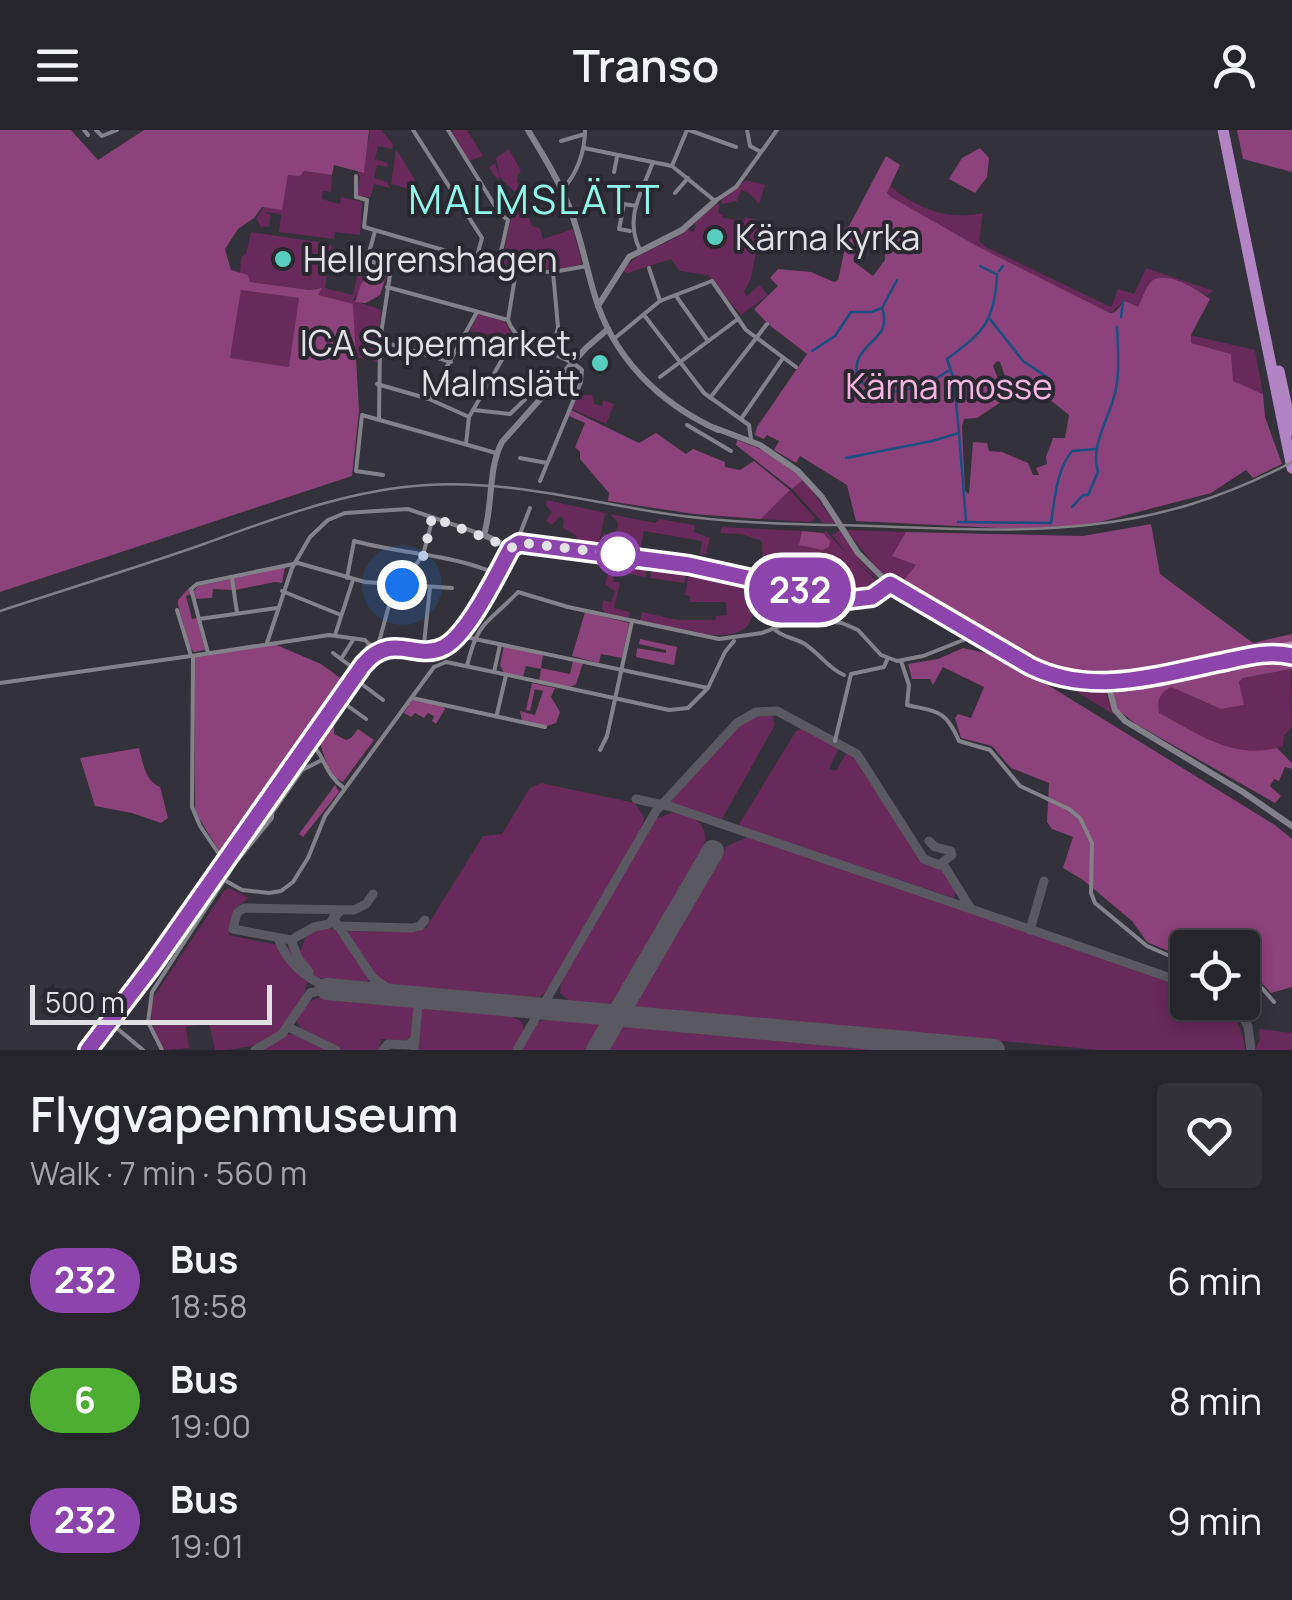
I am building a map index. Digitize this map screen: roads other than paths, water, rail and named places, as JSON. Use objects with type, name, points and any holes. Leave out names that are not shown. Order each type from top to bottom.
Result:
[{"type":"highway","points":[[1226,130],[1292,430]]},
{"type":"highway","points":[[1226,130],[1292,468]]},
{"type":"highway","points":[[1254,655],[1292,646]]},
{"type":"highway","points":[[1254,655],[1292,656]]},
{"type":"street","points":[[96,130],[104,136],[117,130]]},
{"type":"street","points":[[414,130],[482,238],[476,260]]},
{"type":"street","points":[[448,130],[500,214],[508,220],[498,266]]},
{"type":"street","points":[[528,130],[562,190],[598,306],[613,340],[653,388],[704,424],[769,451],[806,478],[863,560],[890,584],[1050,675],[1081,682],[1108,684],[1254,655]]},
{"type":"street","points":[[672,166],[688,130],[736,147]]},
{"type":"street","points":[[747,130],[750,146],[761,152]]},
{"type":"street","points":[[598,306],[629,258],[682,230],[715,200],[736,188],[777,130]]},
{"type":"street","points":[[560,141],[585,132],[584,148],[562,190]]},
{"type":"street","points":[[584,148],[672,166],[715,200]]},
{"type":"street","points":[[614,172],[618,155]]},
{"type":"street","points":[[640,250],[630,231],[653,162]]},
{"type":"street","points":[[356,176],[356,197],[367,200],[364,227],[516,271],[553,272],[587,266]]},
{"type":"street","points":[[675,193],[688,178]]},
{"type":"street","points":[[630,231],[619,229],[624,204],[636,206]]},
{"type":"street","points":[[375,230],[367,260],[391,268],[380,341],[380,419]]},
{"type":"street","points":[[649,268],[660,301]]},
{"type":"street","points":[[516,271],[508,320],[516,336],[573,362],[583,375],[540,481]]},
{"type":"street","points":[[552,353],[558,327],[553,272]]},
{"type":"street","points":[[613,340],[660,301],[712,281],[756,338],[796,367]]},
{"type":"street","points":[[387,287],[508,320]]},
{"type":"street","points":[[676,296],[708,341]]},
{"type":"street","points":[[429,399],[476,312]]},
{"type":"street","points":[[644,315],[710,398],[752,428],[750,442]]},
{"type":"street","points":[[660,377],[738,318]]},
{"type":"street","points":[[710,398],[766,324]]},
{"type":"street","points":[[484,535],[496,453],[507,434],[608,329]]},
{"type":"street","points":[[466,444],[468,417],[516,336]]},
{"type":"street","points":[[380,341],[451,362]]},
{"type":"street","points":[[741,419],[784,358]]},
{"type":"street","points":[[474,410],[510,414],[545,380],[555,382]]},
{"type":"street","points":[[377,384],[429,399],[468,417]]},
{"type":"street","points":[[383,475],[356,471],[362,415],[496,453]]},
{"type":"street","points":[[699,433],[704,424]]},
{"type":"street","points":[[687,425],[731,451]]},
{"type":"street","points":[[520,458],[547,464]]},
{"type":"street","points":[[267,643],[282,592],[318,528],[336,516],[404,508],[514,546],[689,565],[847,600],[872,597],[890,584]]},
{"type":"street","points":[[88,1050],[124,1005],[353,678],[376,652],[392,647],[445,647],[462,631],[514,546],[530,508]]},
{"type":"street","points":[[379,642],[390,601],[424,555],[432,517]]},
{"type":"street","points":[[335,635],[350,579],[354,540],[392,551],[460,560],[487,570]]},
{"type":"street","points":[[208,652],[191,589],[197,584],[295,564],[350,579],[452,588]]},
{"type":"street","points":[[232,576],[237,613]]},
{"type":"street","points":[[424,644],[430,586]]},
{"type":"street","points":[[282,592],[341,615]]},
{"type":"street","points":[[467,666],[474,638],[484,621],[518,592],[717,639],[738,638],[802,618],[842,623],[858,630],[888,659],[901,661],[962,640],[971,632]]},
{"type":"street","points":[[199,619],[276,608]]},
{"type":"street","points":[[177,610],[192,655],[192,807],[224,863]]},
{"type":"street","points":[[600,750],[607,736],[632,621]]},
{"type":"street","points":[[773,628],[777,634],[808,645],[834,671],[844,675]]},
{"type":"street","points":[[462,631],[474,638],[708,688]]},
{"type":"street","points":[[0,684],[335,635],[370,644],[376,652]]},
{"type":"street","points":[[341,658],[354,638]]},
{"type":"street","points":[[226,880],[250,892],[274,893],[288,887],[308,858],[322,821],[438,664],[467,666],[680,711],[708,688],[726,650],[738,638]]},
{"type":"street","points":[[717,639],[726,650]]},
{"type":"street","points":[[332,653],[352,666],[370,644]]},
{"type":"street","points":[[494,672],[500,644]]},
{"type":"street","points":[[835,741],[850,674],[884,666],[888,659]]},
{"type":"street","points":[[901,661],[908,684],[907,706],[944,715],[959,740],[990,750],[1020,786],[1074,813],[1090,836],[1094,903],[1146,946],[1170,956]]},
{"type":"street","points":[[496,716],[506,675]]},
{"type":"street","points":[[353,678],[383,700]]},
{"type":"street","points":[[1108,684],[1115,710],[1125,721],[1292,826]]},
{"type":"street","points":[[412,698],[545,727]]},
{"type":"street","points":[[338,699],[366,718]]},
{"type":"street","points":[[308,742],[317,748],[330,777],[345,788]]},
{"type":"street","points":[[158,1048],[148,1022],[149,998],[236,862],[272,818],[302,770],[322,760]]},
{"type":"street","points":[[1260,987],[1274,1002]]},
{"type":"street","points":[[119,1030],[144,1050]]},
{"type":"waterway","points":[[980,266],[996,274]]},
{"type":"waterway","points":[[999,271],[1003,266]]},
{"type":"waterway","points":[[846,458],[959,433],[954,380],[947,359],[985,324],[994,303],[997,274]]},
{"type":"waterway","points":[[812,351],[835,336],[851,312],[882,308],[897,280]]},
{"type":"waterway","points":[[1121,317],[1123,302]]},
{"type":"waterway","points":[[878,396],[856,377],[857,362],[884,325],[882,308]]},
{"type":"waterway","points":[[990,319],[1023,361],[1047,377]]},
{"type":"waterway","points":[[1072,507],[1088,495],[1098,472],[1098,442],[1117,385],[1117,327]]},
{"type":"waterway","points":[[881,394],[924,386],[948,371]]},
{"type":"waterway","points":[[959,434],[966,521]]},
{"type":"waterway","points":[[958,522],[1051,523],[1057,485],[1067,459],[1072,451],[1096,449]]},
{"type":"railway","points":[[0,611],[312,507],[397,488],[488,486],[744,522],[1036,529],[1137,518],[1187,505],[1239,487],[1292,462]]},
{"type":"place","name":"Kärna kyrka","points":[[715,237]]},
{"type":"place","name":"Hellgrenshagen","points":[[283,259]]},
{"type":"place","name":"ICA Supermarket, Malmslätt","points":[[600,363]]},
{"type":"district","name":"MALMSLÄTT","points":[[535,198]]},
{"type":"park label","name":"Kärna mosse","points":[[949,386]]}]
